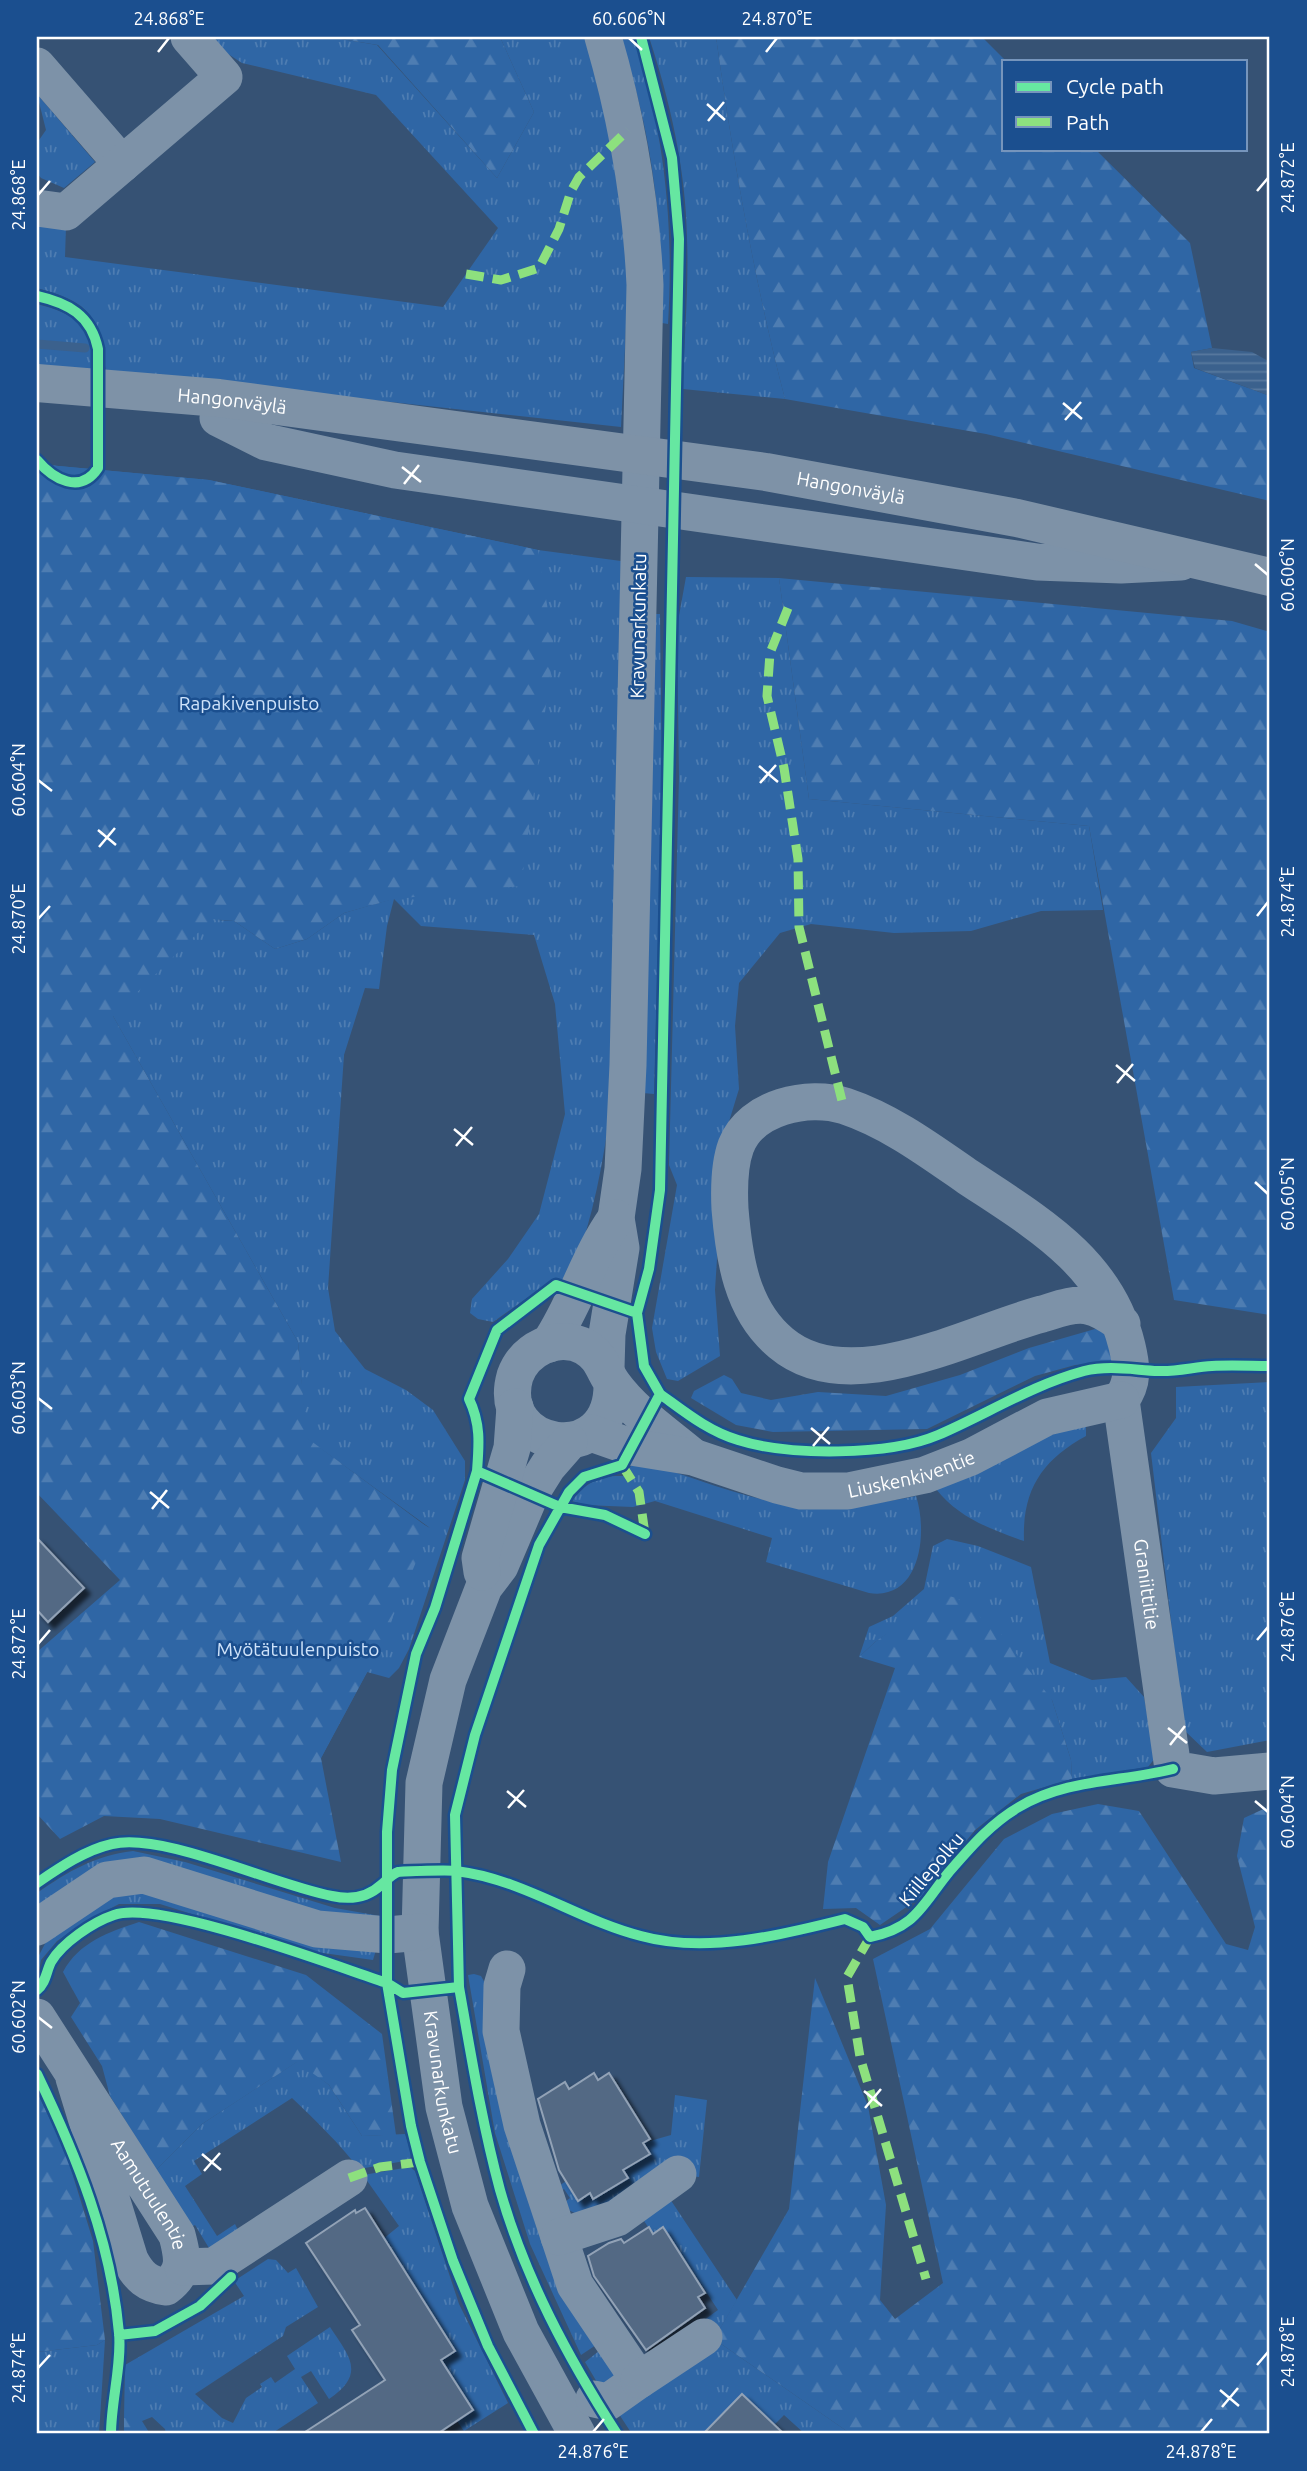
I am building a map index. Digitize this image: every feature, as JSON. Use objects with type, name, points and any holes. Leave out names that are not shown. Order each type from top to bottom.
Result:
[{"type":"highway","name":"Hangonväylä","points":[[37,383],[219,398],[619,450],[853,486],[1270,577]]},
{"type":"highway","name":"Hangonväylä","points":[[37,409],[425,426]]},
{"type":"street","points":[[37,208],[66,212],[224,77],[189,37]]},
{"type":"street","name":"Kravunarkunkatu","points":[[603,37],[633,156],[642,215],[645,303],[628,1065],[623,1169],[616,1218],[621,1248],[607,1334],[609,1375]]},
{"type":"street","points":[[37,65],[122,164]]},
{"type":"street","points":[[218,418],[266,442],[395,470],[908,546],[1037,562],[1121,565],[1205,561]]},
{"type":"street","points":[[1121,1400],[1131,1381],[1132,1367],[1122,1324],[1111,1299],[1073,1251],[904,1133],[843,1105],[809,1102],[781,1106],[761,1117],[737,1144],[731,1170],[730,1207],[738,1277],[761,1321],[782,1344],[813,1361],[843,1367],[877,1364],[927,1353],[1025,1318],[1072,1306],[1087,1306],[1122,1324]]},
{"type":"street","name":"Kravunarkunkatu","points":[[549,1344],[578,1293],[601,1239],[616,1218]]},
{"type":"street","points":[[566,1342],[582,1345],[596,1355],[609,1375],[609,1411],[580,1437],[551,1441],[536,1434],[523,1422],[515,1407],[513,1384],[517,1371],[535,1350],[549,1344],[566,1342]]},
{"type":"street","name":"Liuskenkiventie","points":[[609,1375],[693,1457]]},
{"type":"street","name":"Liuskenkiventie","points":[[580,1437],[693,1457],[777,1485],[802,1490],[848,1491],[925,1475],[971,1457],[1046,1417],[1121,1400]]},
{"type":"street","name":"Graniittitie","points":[[1121,1400],[1173,1769],[1214,1776],[1270,1771]]},
{"type":"street","name":"Kravunarkunkatu","points":[[484,1587],[480,1558],[512,1448],[515,1407]]},
{"type":"street","name":"Kravunarkunkatu","points":[[577,2434],[521,2332],[470,2206],[444,2107],[420,1932],[421,1829],[426,1770],[448,1680],[484,1587],[500,1566],[531,1493],[548,1465],[580,1437]]},
{"type":"street","points":[[37,1927],[107,1880],[144,1875],[317,1928],[352,1934],[420,1932]]},
{"type":"street","points":[[508,1969],[502,1986],[501,2031],[522,2125],[575,2284],[639,2381]]},
{"type":"street","name":"Aamutuulentie","points":[[37,2017],[177,2235],[183,2267],[178,2278],[166,2287],[152,2285],[138,2276],[74,2078]]},
{"type":"street","points":[[559,2238],[617,2218],[678,2174]]},
{"type":"street","points":[[183,2267],[214,2266],[349,2178]]},
{"type":"street","points":[[594,2399],[608,2402],[705,2337]]},
{"type":"green space","points":[[211,37],[329,37],[377,45],[497,178],[534,112],[500,37],[586,37],[610,114],[629,267],[621,427],[106,371],[100,337],[90,315],[70,300],[37,288],[37,222],[66,226],[65,257],[443,307],[498,228],[376,95],[242,63],[225,52]]},
{"type":"green space","points":[[329,37],[500,37],[534,112],[497,178],[378,45]]},
{"type":"green space","points":[[620,37],[633,37],[653,107],[660,143],[670,251],[668,324],[662,323],[660,248],[648,143]]},
{"type":"green space","points":[[649,37],[716,37],[745,219],[785,399],[683,389],[687,295],[684,187],[670,111]]},
{"type":"green space","points":[[716,37],[982,37],[1005,60],[1002,60],[1002,150],[1096,150],[1190,243],[1212,348],[1191,352],[1194,368],[1270,396],[1270,501],[986,434],[785,399],[745,219]]},
{"type":"green space","points":[[37,94],[95,162],[64,188],[41,178],[37,173],[37,143],[46,130]]},
{"type":"green space","points":[[37,304],[63,313],[81,325],[91,344],[94,371],[37,367]]},
{"type":"green space","points":[[37,464],[209,480],[538,550],[621,561],[611,1104],[596,1194],[569,1282],[551,1281],[493,1322],[478,1319],[470,1313],[472,1299],[508,1259],[539,1214],[565,1114],[555,1004],[534,935],[421,926],[394,899],[387,926],[379,989],[365,988],[344,1055],[328,1288],[335,1331],[365,1369],[406,1390],[433,1410],[465,1461],[465,1480],[409,1649],[399,1668],[389,1678],[367,1672],[321,1758],[37,1493],[37,1321],[430,1528],[306,1438],[298,1342],[113,1016]],"holes":[[[389,900],[344,913],[307,939],[275,949],[234,921],[217,920]]]},
{"type":"green space","points":[[37,464],[209,480],[538,550],[554,647],[521,886],[394,899],[344,913],[307,939],[275,949],[234,921],[212,919],[113,1016],[298,1342],[307,1438],[430,1529],[378,1652],[321,1758],[341,1862],[160,1819],[104,1816],[60,1839],[37,1814],[37,1652],[120,1580],[37,1493]]},
{"type":"green space","points":[[686,577],[779,578],[809,799],[1089,826],[1103,910],[1041,911],[971,931],[894,933],[811,924],[780,933],[739,983],[735,1026],[739,1089],[720,1151],[721,1196],[715,1290],[720,1356],[678,1381],[667,1379],[656,1352],[652,1328],[677,1185],[669,1165],[679,777],[677,627]]},
{"type":"green space","points":[[779,578],[1232,621],[1270,632],[1270,1315],[1174,1300],[1089,826],[809,799]]},
{"type":"green space","points":[[654,614],[660,614],[662,790],[654,1094],[643,1093]]},
{"type":"green space","points":[[1095,1329],[1109,1332],[1115,1361],[1075,1365],[1035,1376],[927,1429],[773,1432],[736,1425],[691,1398],[694,1391],[724,1375],[732,1379],[741,1393],[771,1400],[818,1392],[886,1396],[960,1375],[1029,1348]]},
{"type":"green space","points":[[1270,1382],[1270,1740],[1207,1752],[1184,1730],[1151,1453],[1176,1418],[1176,1387]]},
{"type":"green space","points":[[1086,1424],[1086,1436],[1057,1455],[1038,1478],[1027,1506],[1024,1541],[987,1527],[965,1515],[936,1489],[1025,1443]]},
{"type":"green space","points":[[635,1460],[733,1491],[792,1505],[855,1505],[916,1496],[921,1527],[917,1561],[900,1586],[886,1593],[869,1593],[766,1562],[772,1538],[655,1501],[633,1507],[585,1505],[572,1501],[594,1481],[624,1476]]},
{"type":"green space","points":[[947,1539],[978,1546],[1031,1567],[1050,1663],[1092,1680],[1126,1677],[1144,1697],[1155,1758],[1148,1767],[1072,1779],[1071,1760],[1052,1700],[906,1621],[875,1642],[859,1657],[869,1627],[893,1616],[924,1589],[933,1546]]},
{"type":"green space","points":[[940,1594],[957,1598],[1001,1634],[1052,1700],[1071,1760],[1072,1779],[1021,1794],[975,1830],[921,1897],[880,1925],[856,1908],[823,1909],[828,1862],[895,1668],[859,1657]]},
{"type":"green space","points":[[1098,1804],[1139,1811],[1226,1944],[1248,1950],[1255,1927],[1237,1856],[1244,1818],[1270,1806],[1270,2434],[851,2434],[714,2339],[789,2209],[815,1978],[868,2106],[886,2205],[880,2300],[895,2319],[943,2283],[873,1959],[930,1929],[1004,1839],[1052,1814]]},
{"type":"green space","points":[[133,1851],[185,1862],[335,1908],[380,1916],[359,1923],[154,1864],[37,1909],[37,1893],[60,1878],[94,1861]]},
{"type":"green space","points":[[129,1890],[376,1950],[373,1960],[309,1951],[160,1904],[119,1904],[57,1941],[41,1960],[37,1981],[37,1959],[48,1938],[87,1904]]},
{"type":"green space","points":[[139,1922],[306,1975],[382,2034],[396,2135],[362,2136],[329,2085],[297,2062],[202,2124],[156,2170],[110,2096],[102,2066],[71,2017],[80,2003],[63,1972],[77,1953],[86,1946],[106,1934]]},
{"type":"green space","points":[[468,1975],[481,1976],[486,1985],[596,2345],[581,2355],[530,2244],[495,2133]]},
{"type":"green space","points":[[298,2061],[329,2085],[362,2136],[405,2134],[411,2152],[410,2160],[359,2169],[336,2141],[292,2098],[194,2161],[202,2174],[185,2186],[217,2236],[235,2224],[238,2230],[212,2253],[195,2225],[188,2229],[156,2170],[202,2124]]},
{"type":"green space","points":[[37,2092],[66,2153],[93,2241],[105,2340],[97,2345],[37,2352]]},
{"type":"green space","points":[[675,2095],[707,2100],[699,2177],[667,2173],[633,2195],[577,2214],[560,2206],[570,2198],[564,2189],[552,2198],[549,2193],[566,2181],[578,2200],[590,2193],[594,2199],[628,2178],[623,2170],[650,2154],[643,2143],[671,2135]]},
{"type":"green space","points":[[410,2167],[415,2171],[459,2304],[508,2403],[464,2431],[457,2421],[473,2409],[441,2360],[377,2244],[399,2226],[363,2175]]},
{"type":"green space","points":[[670,2199],[737,2300],[714,2339],[851,2434],[805,2434],[784,2415],[774,2425],[742,2394],[703,2434],[632,2434],[615,2408],[686,2333],[718,2310],[664,2228],[653,2234],[644,2221]]},
{"type":"green space","points":[[268,2259],[276,2260],[288,2273],[296,2268],[318,2307],[286,2327],[283,2336],[195,2394],[222,2418],[233,2423],[246,2398],[262,2387],[260,2384],[271,2377],[275,2383],[295,2369],[287,2356],[330,2327],[351,2365],[348,2381],[340,2390],[329,2399],[311,2371],[301,2377],[318,2403],[271,2434],[166,2434],[165,2429],[152,2417],[142,2421],[124,2418],[125,2365],[244,2296],[234,2281]]},
{"type":"green space","points":[[105,2340],[99,2434],[37,2434],[37,2352],[97,2345]]},
{"type":"green space","points":[[604,2347],[627,2370],[604,2394],[585,2362]]},
{"type":"green space","points":[[134,2417],[142,2421],[150,2434],[124,2434],[124,2418]]},
{"type":"shaded area","points":[[1212,348],[1252,352],[1270,362],[1270,396],[1195,368],[1191,352]]},
{"type":"building","points":[[37,1538],[84,1588],[48,1622],[37,1610]]},
{"type":"building","points":[[594,2073],[598,2080],[609,2073],[650,2139],[643,2143],[650,2154],[623,2170],[628,2178],[593,2199],[590,2193],[578,2201],[559,2170],[538,2099],[565,2082],[569,2089]]},
{"type":"building","points":[[365,2208],[455,2351],[441,2360],[473,2410],[437,2434],[302,2434],[385,2380],[352,2330],[360,2325],[306,2243],[355,2210],[356,2213]]},
{"type":"building","points":[[649,2227],[653,2234],[663,2227],[705,2293],[698,2297],[705,2308],[646,2350],[594,2276],[588,2256],[609,2243],[621,2239],[624,2243]]},
{"type":"building","points":[[742,2394],[784,2434],[703,2434]]},
{"type":"waterway","points":[[37,344],[85,348]]},
{"type":"marked path","points":[[466,274],[501,280],[539,268],[559,229],[571,191],[579,177],[628,130]]},
{"type":"marked path","points":[[788,608],[770,653],[767,696],[784,768],[798,859],[799,927],[843,1105]]},
{"type":"marked path","points":[[622,1465],[639,1492],[645,1534]]},
{"type":"marked path","points":[[870,1937],[847,1977],[860,2057],[926,2279]]},
{"type":"marked path","points":[[349,2178],[380,2167],[420,2162]]},
{"type":"cycle path","points":[[37,1990],[56,1955],[79,1934],[114,1915],[137,1913],[168,1916],[248,1937],[387,1983],[403,1993],[459,1987],[455,1815],[475,1735],[539,1545],[569,1492],[584,1477],[622,1465],[660,1394],[644,1366],[637,1313],[649,1269],[660,1190],[679,239],[672,158],[641,37]]},
{"type":"cycle path","points":[[37,296],[59,302],[76,312],[84,319],[95,337],[98,349],[98,468],[83,481],[67,481],[51,473],[37,460]]},
{"type":"cycle path","points":[[637,1313],[556,1285],[497,1330],[469,1399],[479,1443],[477,1471],[560,1507],[605,1515],[645,1534]]},
{"type":"cycle path","points":[[660,1394],[707,1426],[738,1440],[783,1449],[866,1450],[893,1447],[938,1435],[1046,1384],[1093,1369],[1165,1371],[1212,1366],[1270,1366]]},
{"type":"cycle path","points":[[477,1471],[435,1608],[416,1654],[392,1770],[387,1832],[387,1983],[411,2126],[420,2162],[453,2261],[488,2346],[534,2434]]},
{"type":"cycle path","name":"Kiillepolku","points":[[37,1883],[92,1851],[112,1844],[134,1842],[189,1852],[308,1890],[339,1897],[352,1898],[370,1893],[398,1872],[452,1871],[481,1875],[618,1929],[666,1941],[718,1943],[744,1940],[845,1919],[863,1927],[870,1937],[898,1928],[917,1914],[973,1845],[990,1828],[1019,1807],[1037,1798],[1075,1786],[1173,1769]]},
{"type":"cycle path","points":[[459,1987],[488,2140],[510,2223],[535,2286],[565,2347],[617,2434]]},
{"type":"cycle path","points":[[37,2074],[66,2137],[90,2200],[115,2299],[120,2345],[111,2434]]},
{"type":"cycle path","points":[[119,2335],[155,2331],[200,2306],[231,2277]]},
{"type":"park label","name":"Rapakivenpuisto","points":[[249,703]]},
{"type":"park label","name":"Myötätuulenpuisto","points":[[298,1649]]}]
